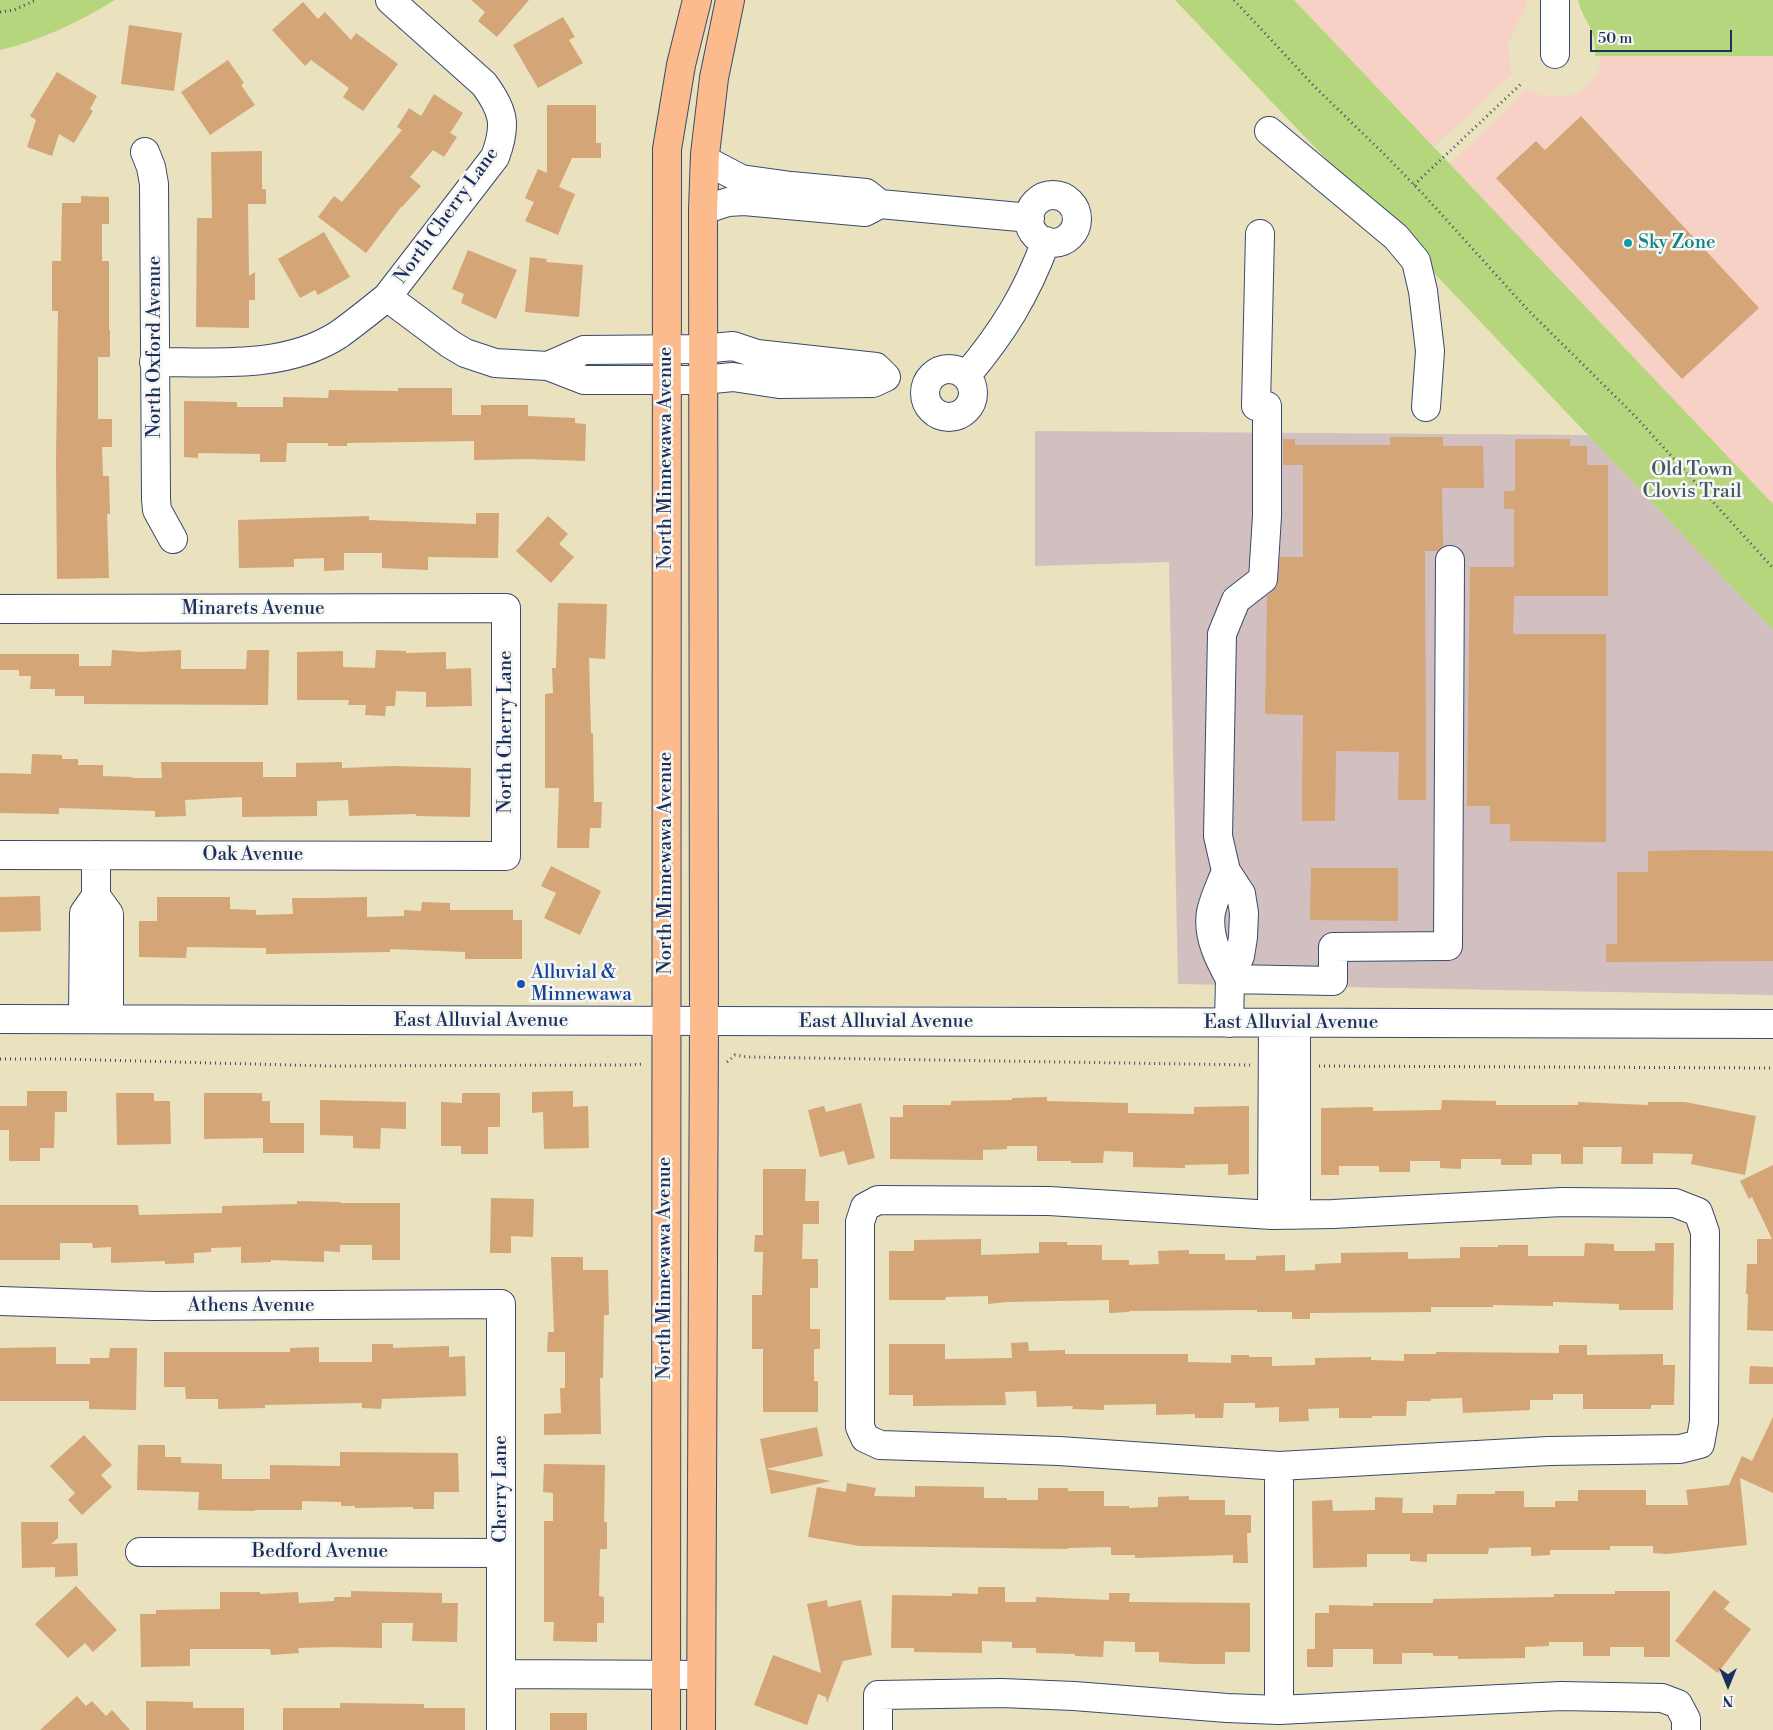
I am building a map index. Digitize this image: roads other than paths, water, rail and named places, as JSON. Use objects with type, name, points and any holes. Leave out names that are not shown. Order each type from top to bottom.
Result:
[{"type":"main road","name":"North Minnewawa Avenue","points":[[666,1730],[667,149],[681,65],[697,0]]},
{"type":"main road","name":"North Minnewawa Avenue","points":[[701,1730],[704,1022],[703,210],[705,160],[714,78],[730,0]]},
{"type":"street","name":"North Cherry Lane","points":[[154,362],[254,361],[302,351],[338,335],[387,297],[495,157],[502,139],[502,120],[495,99],[484,84],[390,0]]},
{"type":"street","points":[[1554,54],[1555,0]]},
{"type":"street","points":[[1269,131],[1396,237],[1416,260],[1424,291],[1430,351],[1426,408]]},
{"type":"street","name":"North Oxford Avenue","points":[[145,152],[151,167],[154,184],[156,499],[159,515],[173,539]]},
{"type":"street","points":[[705,160],[741,179],[790,186],[866,193],[880,204],[1030,218]]},
{"type":"street","points":[[1048,195],[1063,197],[1074,207],[1077,222],[1071,235],[1059,242],[1046,241],[1034,232],[1030,218],[1035,204],[1048,195]]},
{"type":"street","points":[[703,210],[728,202],[744,201],[866,212],[880,204]]},
{"type":"street","points":[[1229,1023],[1230,979],[1218,957],[1212,937],[1211,913],[1226,871],[1218,836],[1222,634],[1236,600],[1263,579],[1267,516],[1262,406],[1260,234]]},
{"type":"street","points":[[966,376],[995,339],[1020,301],[1046,241]]},
{"type":"street","points":[[387,297],[465,353],[495,363],[548,366],[584,380],[702,380],[733,377],[779,384],[797,371]]},
{"type":"street","points":[[548,366],[584,350],[666,350],[733,346],[797,371],[873,384],[886,377],[905,379],[925,386]]},
{"type":"street","points":[[951,369],[959,371],[966,376],[973,388],[972,402],[968,409],[953,417],[937,415],[931,410],[926,403],[924,394],[925,386],[935,373],[951,369]]},
{"type":"street","points":[[1230,979],[1333,981],[1333,946],[1448,946],[1450,560]]},
{"type":"street","name":"North Cherry Lane","points":[[506,608],[506,856]]},
{"type":"street","name":"Minarets Avenue","points":[[0,609],[506,608]]},
{"type":"street","name":"Oak Avenue","points":[[0,855],[506,856]]},
{"type":"street","points":[[96,855],[96,896],[109,914],[97,955],[96,1019]]},
{"type":"street","name":"East Alluvial Avenue","points":[[0,1019],[1773,1024]]},
{"type":"street","points":[[1284,1215],[1285,1023]]},
{"type":"street","points":[[878,1200],[1049,1201],[1284,1215],[1562,1202],[1675,1203],[1698,1212],[1705,1232],[1704,1422],[1700,1444],[1680,1449],[1549,1451],[1279,1466],[1059,1451],[880,1445],[866,1438],[860,1427],[860,1222],[865,1207],[878,1200]]},
{"type":"street","name":"Athens Avenue","points":[[0,1301],[58,1305],[153,1306],[501,1304]]},
{"type":"street","name":"Cherry Lane","points":[[501,1304],[501,1674]]},
{"type":"street","points":[[1279,1466],[1279,1710]]},
{"type":"street","name":"Bedford Avenue","points":[[140,1552],[501,1553]]},
{"type":"street","points":[[501,1730],[501,1674],[701,1675]]},
{"type":"street","points":[[878,1730],[878,1695],[1002,1693],[1279,1710],[1561,1696],[1662,1698],[1678,1704],[1686,1720],[1686,1730]]},
{"type":"place","name":"Sky Zone","points":[[1628,243]]},
{"type":"place","name":"Alluvial & Minnewawa","points":[[521,984]]},
{"type":"park label","name":"Old Town Clovis Trail","points":[[1692,481]]}]
